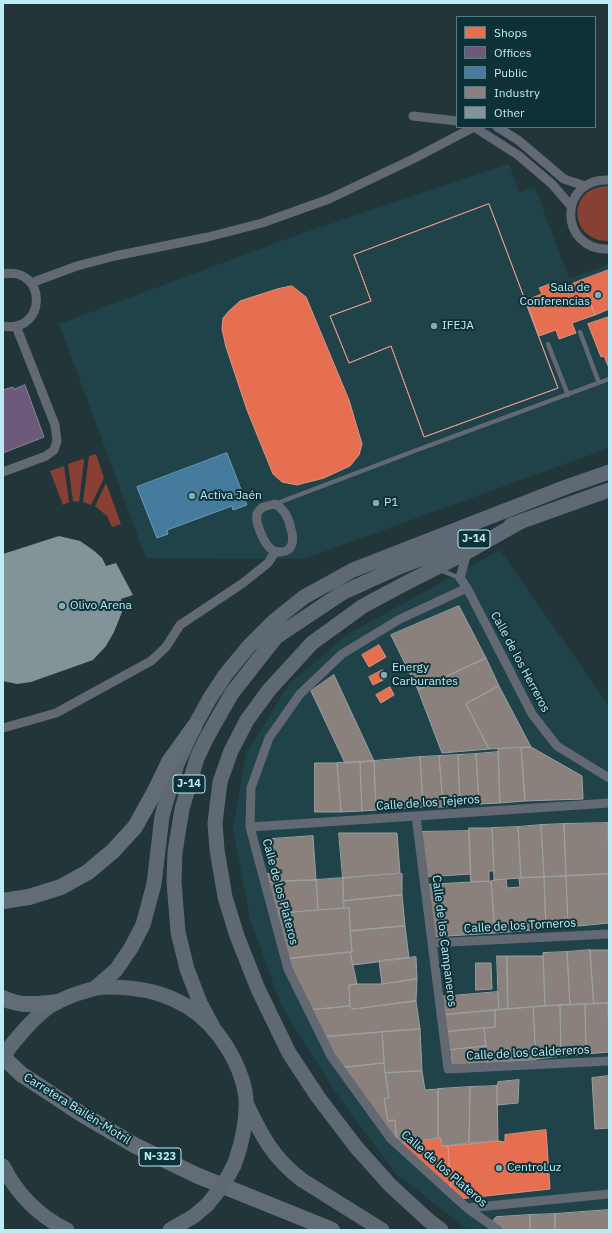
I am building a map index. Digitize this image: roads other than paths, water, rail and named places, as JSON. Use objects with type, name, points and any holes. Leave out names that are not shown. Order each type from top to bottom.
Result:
[{"type":"highway","points":[[3,900],[29,897],[61,887],[88,872],[113,851],[135,827],[169,762],[194,727]]},
{"type":"highway","points":[[3,998],[16,1003],[26,1004],[57,1002]]},
{"type":"highway","name":"Carretera Bailén-Motril","points":[[3,1058],[21,1074],[54,1096],[134,1145],[196,1175],[332,1230]]},
{"type":"main road","name":"J-14","points":[[194,727],[210,698],[226,674],[249,646],[274,621],[304,597],[353,570],[566,487],[609,472]]},
{"type":"main road","name":"J-14","points":[[212,1027],[200,1003],[187,969],[178,932],[174,882],[175,852],[182,809],[189,782],[207,736],[232,693],[276,636],[342,593],[398,567],[609,490]]},
{"type":"main road","points":[[441,1230],[390,1185],[356,1146],[318,1097],[289,1053],[258,989],[237,936],[225,897],[217,850],[215,823],[220,782],[231,751],[247,720],[269,690],[312,643],[363,606],[430,567],[467,552],[520,522]]},
{"type":"main road","points":[[95,988],[116,970],[131,948],[143,925],[154,884],[162,816],[178,764],[194,727]]},
{"type":"main road","points":[[3,1058],[9,1048],[29,1024],[57,1002],[95,988],[118,987],[153,991],[167,996],[189,1008],[212,1027],[226,1046],[237,1066],[245,1090],[246,1103],[241,1147],[227,1180],[218,1193],[194,1216],[170,1230]]},
{"type":"main road","points":[[246,1103],[256,1124],[272,1151],[292,1172],[302,1180],[382,1230]]},
{"type":"main road","points":[[3,1166],[13,1184],[37,1211],[46,1219],[67,1230]]},
{"type":"street","points":[[456,115],[429,114],[413,116],[456,122]]},
{"type":"street","points":[[31,283],[77,266],[115,256],[208,237],[262,223],[329,199],[414,159],[472,128]]},
{"type":"street","points":[[476,128],[518,155],[547,179],[571,206]]},
{"type":"street","points":[[500,128],[518,140],[564,179],[585,186]]},
{"type":"street","points":[[461,135],[474,135],[493,138]]},
{"type":"street","points":[[609,180],[600,180],[585,186],[578,193],[571,206],[570,218],[571,224],[577,235],[585,243],[596,248],[609,249]]},
{"type":"street","points":[[3,274],[19,274],[31,283],[36,294],[36,306],[30,318],[16,326],[3,326]]},
{"type":"street","points":[[3,472],[46,456],[54,450],[57,441],[55,425],[16,326]]},
{"type":"street","points":[[275,504],[280,507],[290,522],[293,539],[292,544],[289,550],[284,552],[275,552],[267,545],[257,523],[257,515],[263,507],[275,504]]},
{"type":"street","points":[[3,728],[56,713],[152,661],[166,647],[180,625],[243,583],[268,563],[275,552]]},
{"type":"street","points":[[460,578],[467,552]]},
{"type":"street","name":"Calle de los Herreros","points":[[460,578],[467,588],[532,714],[558,746],[609,778]]},
{"type":"street","name":"Calle de los Plateros","points":[[467,588],[400,619],[342,654],[300,694],[269,738],[251,788],[250,827],[288,970],[331,1056],[391,1139],[467,1208],[498,1230]]},
{"type":"street","name":"Calle de los Tejeros","points":[[250,827],[609,802]]},
{"type":"street","name":"Calle de los Campaneros","points":[[416,816],[448,1069]]},
{"type":"street","name":"Calle de los Torneros","points":[[432,943],[609,934]]},
{"type":"street","name":"Calle de los Caldereros","points":[[448,1069],[609,1061]]},
{"type":"street","points":[[467,1208],[609,1194]]},
{"type":"lane","points":[[580,332],[599,383]]},
{"type":"lane","points":[[548,344],[568,395]]},
{"type":"lane","points":[[275,504],[609,379]]},
{"type":"lane","points":[[342,593],[360,589],[416,566]]},
{"type":"lane","points":[[430,567],[460,578]]},
{"type":"place","name":"Sala de Conferencias","points":[[598,295]]},
{"type":"place","name":"IFEJA","points":[[434,326]]},
{"type":"place","name":"Activa Jaén","points":[[192,496]]},
{"type":"place","name":"P1","points":[[376,503]]},
{"type":"place","name":"Olivo Arena","points":[[62,606]]},
{"type":"place","name":"Energy Carburantes","points":[[384,675]]},
{"type":"place","name":"CentroLuz","points":[[499,1168]]}]
